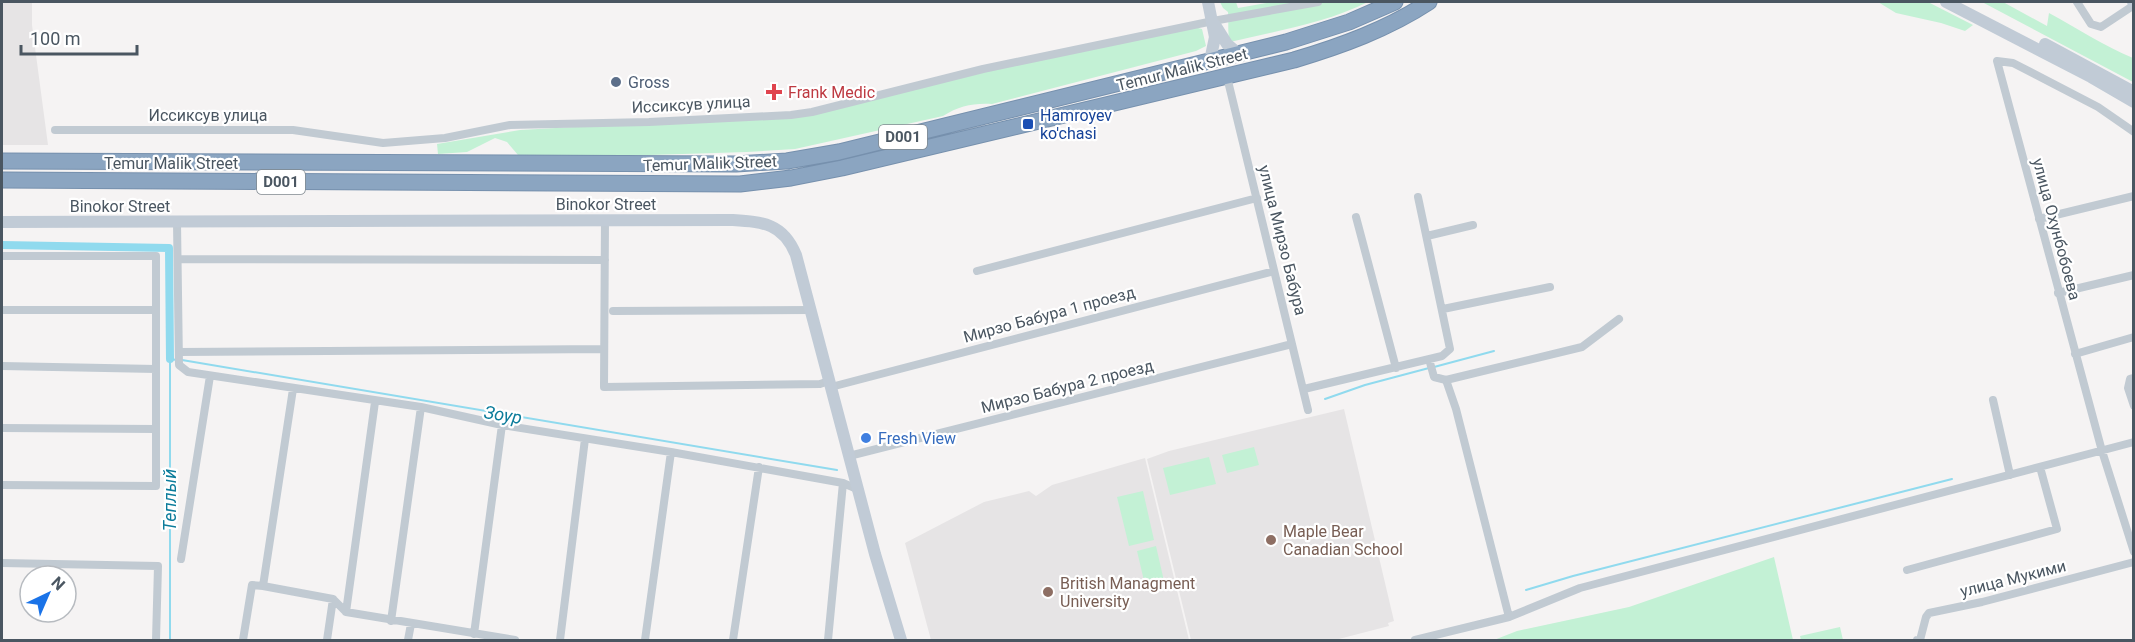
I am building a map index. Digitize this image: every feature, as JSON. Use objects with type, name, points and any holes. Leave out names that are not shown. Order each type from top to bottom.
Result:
[{"type":"highway","name":"Temur Malik Street","points":[[2,162],[736,164],[805,158],[873,144],[1239,54],[1333,28],[1395,2]]},
{"type":"highway","name":"Temur Malik Street","points":[[2,180],[740,184],[799,177],[1227,77],[1319,52],[1360,38],[1429,2]]},
{"type":"highway","points":[[1392,23],[1440,2]]},
{"type":"highway","points":[[560,164],[560,184]]},
{"type":"main road","points":[[1208,2],[1215,42],[1210,61]]},
{"type":"main road","points":[[1946,2],[2091,77],[2133,102]]},
{"type":"main road","points":[[1964,2],[2133,92]]},
{"type":"main road","points":[[1213,21],[1223,40],[1239,54]]},
{"type":"main road","name":"Binokor Street","points":[[2,222],[738,221],[776,228],[785,234],[794,251],[857,489],[901,640]]},
{"type":"street","name":"Иссиксув улица","points":[[55,130],[293,130],[383,142],[445,138],[510,125],[650,122],[791,115],[812,112],[983,69],[1213,21],[1318,2]]},
{"type":"street","points":[[2077,2],[2091,24],[2101,27],[2133,3]]},
{"type":"street","name":"улица Охунбобоева","points":[[2133,132],[2098,107],[2045,79],[2013,63],[1998,61],[2058,293],[2133,552]]},
{"type":"street","name":"улица Мирзо Бабура","points":[[1227,77],[1308,410]]},
{"type":"street","points":[[2039,219],[2133,196]]},
{"type":"street","points":[[1304,390],[1429,359],[1445,354],[1451,346],[1418,197]]},
{"type":"street","points":[[977,271],[1257,198]]},
{"type":"street","points":[[1356,217],[1396,368]]},
{"type":"street","points":[[179,352],[603,349],[605,220]]},
{"type":"street","points":[[177,222],[179,365],[188,372],[421,408],[502,425],[759,467],[843,483],[857,489]]},
{"type":"street","points":[[1427,236],[1473,225]]},
{"type":"street","points":[[2,256],[156,256],[156,486],[2,485]]},
{"type":"street","points":[[179,259],[605,260]]},
{"type":"street","name":"Мирзо Бабура 1 проезд","points":[[603,349],[604,387],[830,384],[1274,271]]},
{"type":"street","points":[[2058,293],[2133,275]]},
{"type":"street","points":[[1443,309],[1550,287]]},
{"type":"street","points":[[2,310],[156,310]]},
{"type":"street","points":[[613,311],[811,310]]},
{"type":"street","points":[[1429,359],[1434,377],[1446,380],[1582,347],[1619,319]]},
{"type":"street","points":[[2075,354],[2133,337]]},
{"type":"street","name":"Мирзо Бабура 2 проезд","points":[[849,456],[1293,344]]},
{"type":"street","points":[[2,366],[156,369]]},
{"type":"street","points":[[181,559],[210,376]]},
{"type":"street","points":[[2133,378],[2130,379],[2128,388],[2133,406]]},
{"type":"street","points":[[1446,380],[1456,409],[1509,617]]},
{"type":"street","points":[[263,586],[293,389]]},
{"type":"street","points":[[1993,400],[2010,475]]},
{"type":"street","points":[[346,612],[375,402]]},
{"type":"street","points":[[391,621],[421,408]]},
{"type":"street","points":[[474,634],[502,425]]},
{"type":"street","points":[[2,428],[156,429]]},
{"type":"street","points":[[560,640],[585,439]]},
{"type":"street","points":[[1416,640],[1509,617],[1580,588],[2133,442]]},
{"type":"street","points":[[645,640],[671,452]]},
{"type":"street","points":[[733,640],[759,467]]},
{"type":"street","points":[[1907,570],[2057,529],[2040,467]]},
{"type":"street","points":[[828,640],[843,483]]},
{"type":"street","points":[[2,562],[158,566],[156,640]]},
{"type":"street","name":"улица Мукими","points":[[1917,640],[1920,640],[1929,613],[1982,602],[2133,562]]},
{"type":"street","points":[[243,640],[252,585],[333,599],[346,612],[474,634],[491,639],[515,640]]},
{"type":"street","points":[[327,640],[333,599]]},
{"type":"street","points":[[408,640],[411,624]]},
{"type":"shaded area","points":[[2,2],[32,2],[32,25],[48,145],[2,145]]},
{"type":"shaded area","name":"Maple Bear Canadian School","points":[[1344,409],[1394,621],[1388,623],[1389,626],[1335,640],[1191,640],[1147,459],[1169,451]]},
{"type":"shaded area","name":"British Managment University","points":[[1145,458],[1189,640],[931,640],[905,543],[984,502],[1029,491],[1036,496],[1052,485]]},
{"type":"green space","points":[[1220,2],[1236,2],[1238,8],[1272,2],[1368,2],[1318,21],[1230,42],[1228,12]]},
{"type":"green space","points":[[1878,2],[1928,2],[1973,25],[1965,31],[1896,13]]},
{"type":"green space","points":[[1982,2],[2003,2],[2047,26],[2049,13],[2133,58],[2133,82]]},
{"type":"green space","points":[[1190,26],[1202,29],[1206,46],[1196,51],[992,104],[966,106],[943,116],[795,149],[618,156],[518,155],[507,142],[495,138],[467,152],[438,154],[437,144],[520,130],[791,115]]},
{"type":"green space","points":[[1254,447],[1259,465],[1227,473],[1222,455]]},
{"type":"green space","points":[[1209,457],[1216,484],[1170,495],[1163,468]]},
{"type":"green space","points":[[1143,491],[1154,540],[1129,546],[1117,497]]},
{"type":"green space","points":[[1156,546],[1164,581],[1145,585],[1137,551]]},
{"type":"green space","points":[[1774,557],[1793,640],[1494,640],[1517,631],[1629,607]]},
{"type":"green space","points":[[1840,627],[1843,640],[1801,640],[1800,636]]},
{"type":"waterway","points":[[2,245],[169,248],[170,359]]},
{"type":"waterway","points":[[1434,367],[1494,351]]},
{"type":"waterway","name":"Теплый","points":[[170,640],[170,359],[177,360]]},
{"type":"waterway","name":"Зоур","points":[[182,360],[837,470]]},
{"type":"waterway","points":[[1325,399],[1365,385],[1429,368]]},
{"type":"waterway","points":[[1526,590],[1952,479]]},
{"type":"place","name":"Gross","points":[[616,82]]},
{"type":"place","name":"Frank Medic","points":[[774,92]]},
{"type":"place","name":"Hamroyev ko'chasi","points":[[1028,124]]},
{"type":"place","name":"Fresh View","points":[[866,438]]},
{"type":"place","name":"Maple Bear Canadian School","points":[[1271,540]]},
{"type":"place","name":"British Managment University","points":[[1048,592]]}]
